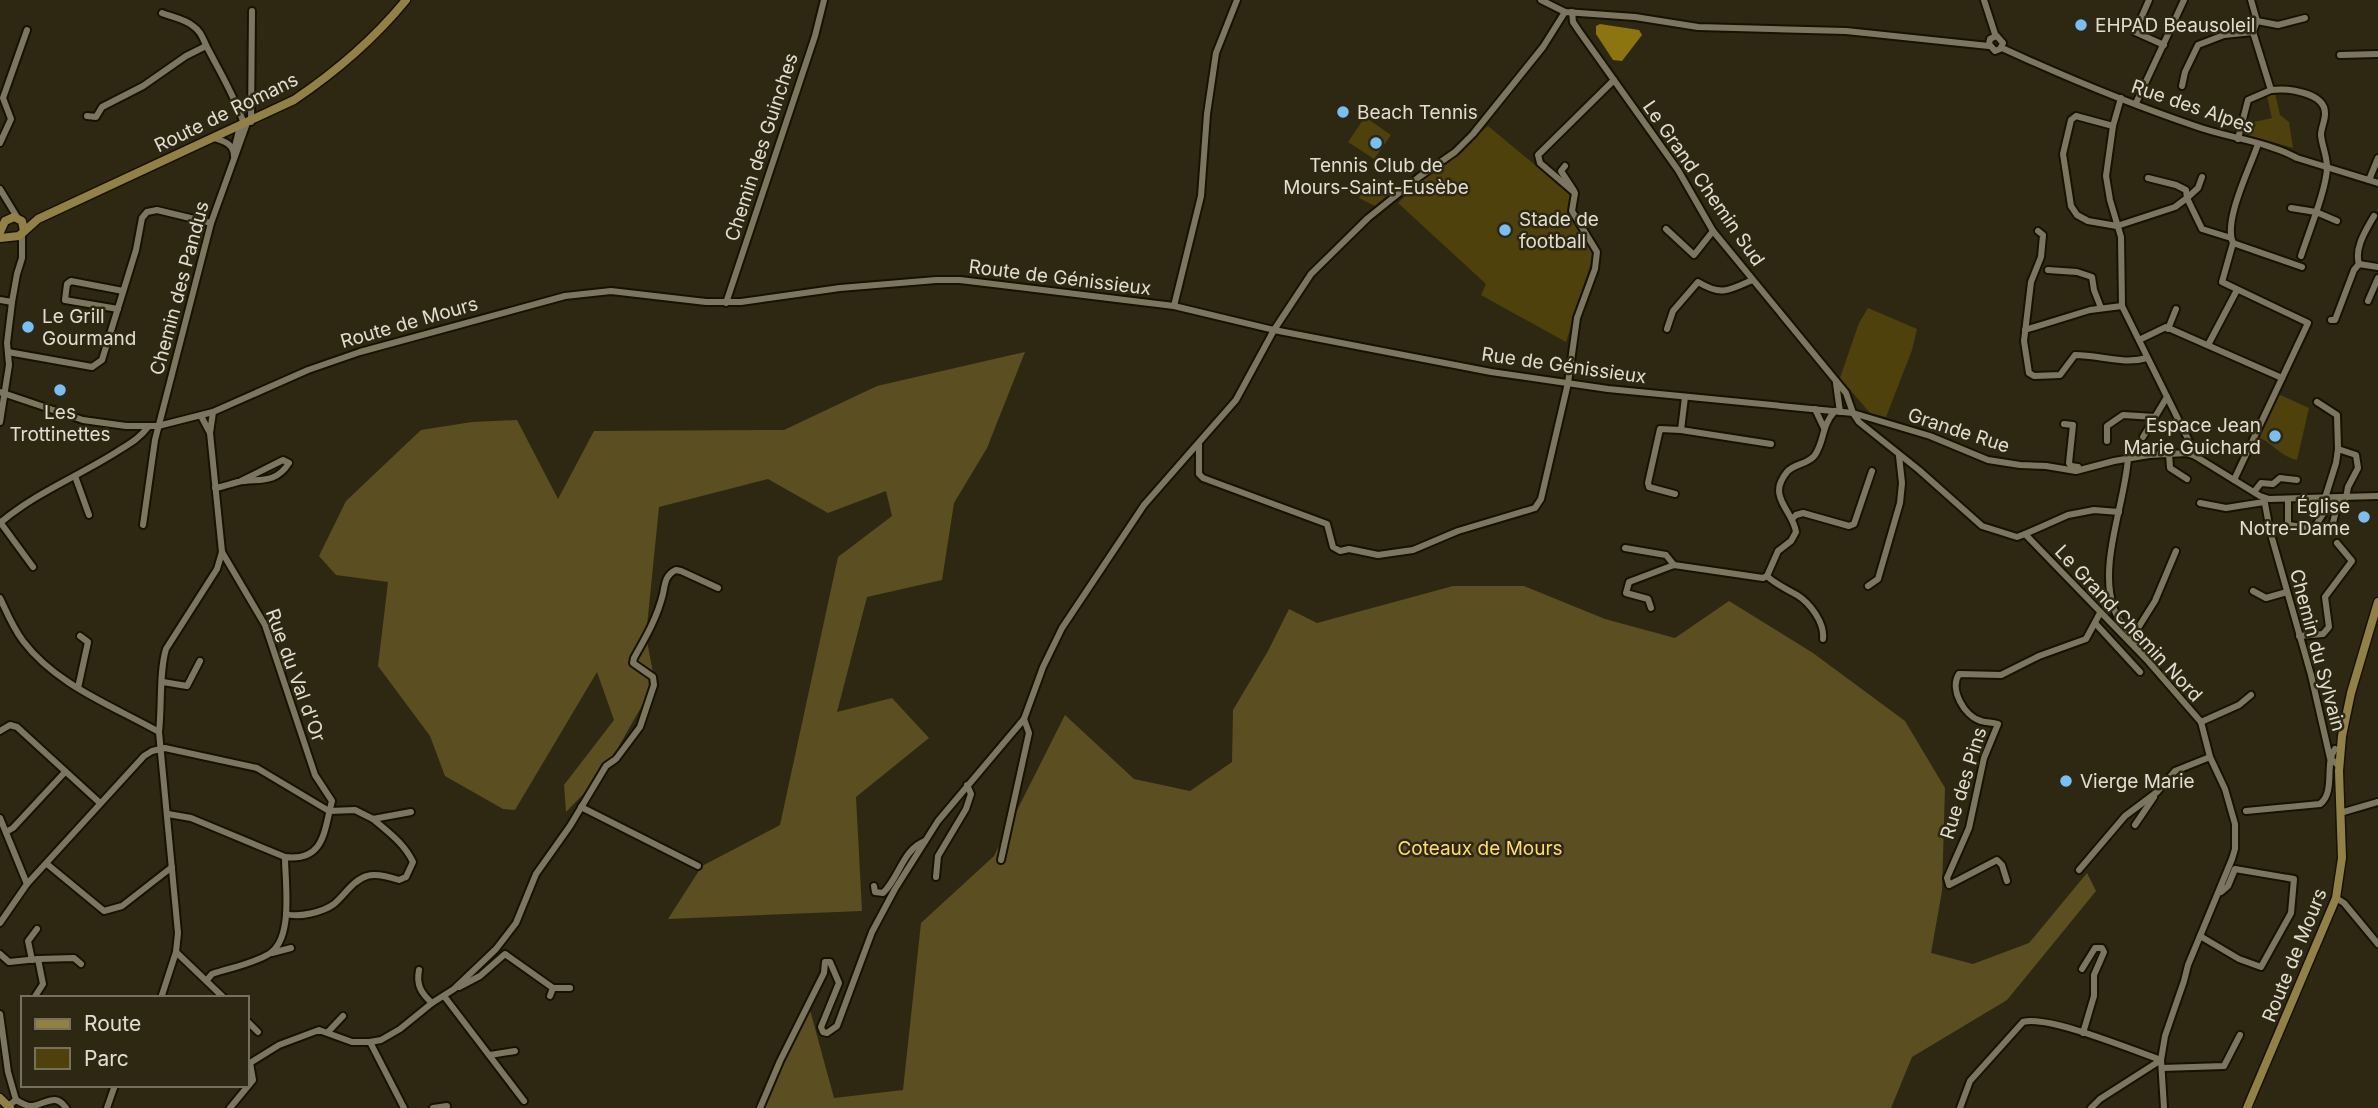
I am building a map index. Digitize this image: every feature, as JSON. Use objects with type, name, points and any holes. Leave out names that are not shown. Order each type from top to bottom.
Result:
[{"type":"main road","name":"Route de Romans","points":[[23,232],[38,219],[294,100],[312,88],[372,36],[406,0]]},
{"type":"main road","name":"Route de Romans","points":[[3,227],[10,217],[38,219]]},
{"type":"main road","points":[[3,227],[7,237],[23,232],[19,218]]},
{"type":"main road","name":"Route de Mours","points":[[2247,1108],[2336,898],[2342,858],[2336,770],[2338,748],[2378,602]]},
{"type":"main road","points":[[0,1098],[12,1105]]},
{"type":"street","name":"Chemin des Guinches","points":[[726,303],[815,36],[824,0]]},
{"type":"street","points":[[1174,306],[1201,196],[1207,114],[1216,53],[1237,0]]},
{"type":"street","points":[[1548,2],[1572,12],[1634,17],[1698,27],[1846,31],[1989,46],[1995,51],[2002,48],[2002,40],[1996,37],[1984,0]]},
{"type":"street","points":[[2150,0],[2135,33],[2164,45]]},
{"type":"street","points":[[2136,103],[2184,0]]},
{"type":"street","points":[[2251,0],[2257,21],[2253,32],[2272,90]]},
{"type":"street","name":"Chemin des Pandus","points":[[143,525],[158,426],[211,223],[245,124],[251,90],[252,11]]},
{"type":"street","points":[[760,1108],[791,1037],[824,973],[827,961],[833,965],[839,983],[821,1027],[823,1032],[827,1033],[837,1026],[872,932],[925,841],[967,785],[1024,719],[1043,667],[1067,619],[1144,505],[1236,400],[1274,330],[1311,274],[1368,218],[1425,172],[1455,152],[1474,134],[1572,12]]},
{"type":"street","name":"Le Grand Chemin Sud","points":[[1572,12],[1579,32],[1678,170],[1713,231],[1846,393],[1853,413]]},
{"type":"street","points":[[162,13],[195,26],[203,36],[234,95],[245,124]]},
{"type":"street","points":[[2257,21],[2278,25],[2305,18]]},
{"type":"street","points":[[0,144],[11,119],[3,98],[27,30]]},
{"type":"street","points":[[2182,86],[2185,72],[2198,45],[2224,35],[2253,32]]},
{"type":"street","points":[[1989,46],[1990,40],[1996,37]]},
{"type":"street","points":[[87,116],[96,117],[102,107],[143,86],[186,56],[206,46]]},
{"type":"street","name":"Rue des Alpes","points":[[2002,48],[2188,124],[2378,183]]},
{"type":"street","points":[[2340,55],[2378,54]]},
{"type":"street","points":[[1575,193],[1540,163],[1538,155],[1614,80]]},
{"type":"street","points":[[2238,139],[2248,100],[2272,90],[2285,88],[2300,90],[2322,103],[2325,114],[2321,135],[2327,166],[2316,212],[2301,256]]},
{"type":"street","points":[[234,95],[251,90]]},
{"type":"street","points":[[2121,98],[2113,126],[2106,176],[2122,249],[2122,306],[2191,445],[2190,454],[2264,500]]},
{"type":"street","points":[[2113,126],[2076,116],[2071,120],[2063,154],[2073,211],[2088,221],[2117,226],[2175,207],[2198,188],[2202,177]]},
{"type":"street","points":[[214,138],[225,142],[234,154]]},
{"type":"street","points":[[2234,480],[2308,323],[2222,282],[2232,241],[2230,235],[2233,215],[2258,144]]},
{"type":"street","points":[[2369,180],[2378,158]]},
{"type":"street","points":[[1199,444],[1199,474],[1203,478],[1327,524],[1336,550],[1349,549],[1378,555],[1413,550],[1458,531],[1535,509],[1541,499],[1568,383],[1577,318],[1595,269],[1597,252],[1572,211],[1575,193],[1561,171],[1565,166]]},
{"type":"street","points":[[2148,178],[2186,190],[2187,198],[2202,229],[2302,267]]},
{"type":"street","points":[[0,189],[19,218]]},
{"type":"street","points":[[3,227],[7,215],[7,199]]},
{"type":"street","points":[[2291,208],[2316,212],[2337,221]]},
{"type":"street","points":[[8,352],[92,367],[102,359],[136,250],[142,218],[147,212],[157,210],[211,223]]},
{"type":"street","points":[[2359,264],[2356,255],[2358,248],[2374,216]]},
{"type":"street","points":[[1666,229],[1694,255],[1713,231]]},
{"type":"street","points":[[2038,231],[2043,235],[2041,257],[2032,278],[2024,341],[2028,370],[2034,376],[2060,375],[2075,355],[2094,355],[2111,361],[2147,358]]},
{"type":"street","points":[[0,420],[8,352],[4,342],[22,258],[23,232]]},
{"type":"street","points":[[7,237],[18,244],[22,258]]},
{"type":"street","points":[[2359,264],[2378,267]]},
{"type":"street","points":[[2331,320],[2335,320],[2354,270],[2359,264]]},
{"type":"street","points":[[2048,270],[2077,272],[2092,277],[2101,308]]},
{"type":"street","points":[[2368,301],[2378,278]]},
{"type":"street","name":"Route de Génissieux","points":[[840,288],[960,280],[1174,306],[1274,330]]},
{"type":"street","points":[[1667,329],[1673,312],[1698,282],[1720,292],[1752,280]]},
{"type":"street","points":[[118,309],[65,300],[67,284],[71,281],[123,291]]},
{"type":"street","name":"Route de Mours","points":[[2,393],[83,420],[158,426],[213,412],[308,370],[360,352],[565,296],[611,291],[676,300],[726,303],[840,288]]},
{"type":"street","points":[[2208,345],[2238,290]]},
{"type":"street","points":[[0,300],[12,302]]},
{"type":"street","points":[[2025,330],[2101,308],[2122,306]]},
{"type":"street","points":[[2168,329],[2176,309]]},
{"type":"street","points":[[2139,340],[2166,327],[2282,378]]},
{"type":"street","name":"Rue de Génissieux","points":[[1274,330],[1491,372],[1685,397],[1853,413]]},
{"type":"street","points":[[1651,608],[1648,600],[1626,593],[1629,582],[1674,565],[1763,578],[1768,576],[1778,551],[1795,536],[1795,526],[1779,496],[1781,485],[1788,470],[1807,462],[1816,453],[1826,421],[1838,412],[1836,381]]},
{"type":"street","points":[[1681,430],[1685,397]]},
{"type":"street","points":[[2143,437],[2167,397]]},
{"type":"street","points":[[2270,531],[2288,525],[2314,528],[2323,514],[2338,449],[2337,415],[2318,402]]},
{"type":"street","points":[[1815,409],[1824,428]]},
{"type":"street","points":[[162,996],[176,952],[178,933],[159,732],[162,662],[166,649],[217,569],[222,552],[210,432],[213,412]]},
{"type":"street","points":[[1853,413],[1859,422],[1982,526],[2017,537],[2068,515],[2094,510],[2119,512]]},
{"type":"street","name":"Grande Rue","points":[[1853,413],[1930,436],[1989,460],[2076,471],[2129,458],[2190,454]]},
{"type":"street","points":[[2107,441],[2107,426],[2123,415],[2155,417]]},
{"type":"street","points":[[201,416],[210,432]]},
{"type":"street","points":[[2064,424],[2073,425],[2070,464],[2086,468]]},
{"type":"street","points":[[33,567],[0,522],[37,496],[141,436],[148,427]]},
{"type":"street","points":[[1675,494],[1648,487],[1660,429],[1771,444]]},
{"type":"street","points":[[2333,523],[2347,487],[2358,468],[2356,454],[2338,449]]},
{"type":"street","points":[[2169,454],[2169,468],[2187,479]]},
{"type":"street","points":[[1868,586],[1878,579],[1900,503],[1902,483],[1899,456]]},
{"type":"street","points":[[2129,458],[2109,572],[2110,590],[2114,610],[2145,658]]},
{"type":"street","points":[[215,488],[242,481],[264,480],[277,475],[289,463],[283,460],[242,481]]},
{"type":"street","points":[[1792,519],[1803,513],[1849,526],[1854,524],[1872,471]]},
{"type":"street","points":[[75,476],[89,515]]},
{"type":"street","points":[[2254,492],[2261,483],[2273,484],[2280,478],[2297,480]]},
{"type":"street","points":[[2200,503],[2227,508],[2264,500],[2378,496]]},
{"type":"street","points":[[2288,499],[2288,525]]},
{"type":"street","name":"Chemin du Sylvain","points":[[2264,500],[2270,531],[2311,675],[2327,747],[2336,770]]},
{"type":"street","name":"Le Grand Chemin Nord","points":[[2025,534],[2145,658],[2201,722],[2210,757],[2235,824],[2235,849],[2220,892],[2188,965],[2165,1036],[2161,1059],[2164,1108]]},
{"type":"street","points":[[2299,636],[2323,634],[2329,627],[2325,597],[2351,561],[2337,543]]},
{"type":"street","points":[[1625,548],[1666,555],[1674,565]]},
{"type":"street","points":[[2133,636],[2155,601],[2176,551]]},
{"type":"street","name":"Rue du Val d'Or","points":[[222,552],[265,625],[314,775],[332,801],[329,811]]},
{"type":"street","points":[[454,989],[496,949],[516,923],[536,874],[606,766],[616,759],[640,727],[653,677],[633,663],[655,621],[670,572],[681,571],[719,588]]},
{"type":"street","points":[[1768,576],[1807,604],[1817,616],[1824,633],[1823,639]]},
{"type":"street","points":[[2253,591],[2266,598],[2287,592]]},
{"type":"street","points":[[0,598],[25,644],[52,671],[159,732]]},
{"type":"street","name":"Rue des Pins","points":[[2007,881],[2002,865],[1997,860],[1949,885],[1947,878],[1969,828],[1984,758],[1998,724],[1981,722],[1970,714],[1955,691],[1955,681],[1959,674],[2001,675],[2039,656],[2086,639],[2100,613]]},
{"type":"street","points":[[2095,623],[2140,672]]},
{"type":"street","points":[[78,688],[88,642],[79,636]]},
{"type":"street","points":[[163,682],[187,687],[200,661]]},
{"type":"street","points":[[2201,722],[2232,709],[2251,695]]},
{"type":"street","points":[[1001,860],[1028,733],[1024,719]]},
{"type":"street","points":[[0,731],[10,725],[17,727],[100,803]]},
{"type":"street","points":[[2327,747],[2338,748]]},
{"type":"street","points":[[2330,758],[2338,748]]},
{"type":"street","points":[[0,923],[27,884],[100,803],[144,756],[161,749],[257,768],[329,811],[355,810],[373,819],[400,842],[412,858],[413,862],[405,877],[399,880],[389,876],[367,875],[347,889],[332,905],[306,914],[286,914]]},
{"type":"street","points":[[2135,825],[2175,771],[2210,757]]},
{"type":"street","points":[[2246,811],[2320,804],[2325,800],[2336,770]]},
{"type":"street","points":[[6,832],[65,772]]},
{"type":"street","points":[[936,877],[938,856],[966,809],[971,794],[967,785]]},
{"type":"street","points":[[2079,870],[2126,816],[2157,792]]},
{"type":"street","points":[[2340,813],[2378,802]]},
{"type":"street","points":[[581,807],[698,866]]},
{"type":"street","points":[[168,814],[191,818],[285,857],[299,859],[314,851],[320,843],[329,811]]},
{"type":"street","points":[[373,819],[411,812]]},
{"type":"street","points":[[0,818],[27,884]]},
{"type":"street","points":[[874,886],[875,892],[883,893],[891,886],[913,847],[925,841]]},
{"type":"street","points":[[271,954],[286,930],[285,857]]},
{"type":"street","points":[[47,864],[104,911],[122,906],[172,867]]},
{"type":"street","points":[[2200,936],[2239,959],[2261,967],[2291,913],[2294,879],[2235,869],[2228,886],[2220,892]]},
{"type":"street","points":[[2336,898],[2344,903],[2378,944]]},
{"type":"street","points":[[35,996],[43,984],[28,941],[37,929]]},
{"type":"street","points":[[207,980],[212,974],[291,948]]},
{"type":"street","points":[[2082,969],[2095,948],[2103,950],[2094,975],[2094,996],[2083,1033]]},
{"type":"street","points":[[176,952],[222,996]]},
{"type":"street","points":[[0,954],[9,962],[74,958],[81,964]]},
{"type":"street","points":[[248,1086],[253,1080],[248,1063],[279,1045],[304,1034],[319,1031],[352,1042],[381,1040],[400,1029],[432,1003],[480,976],[505,954],[552,992],[570,988]]},
{"type":"street","points":[[419,970],[419,990],[432,1003]]},
{"type":"street","points":[[444,996],[524,1101]]},
{"type":"street","points":[[0,1014],[12,1105],[32,1106],[54,1099],[61,1101],[66,1108]]},
{"type":"street","points":[[328,1032],[343,1016]]},
{"type":"street","points":[[1960,1108],[1970,1081],[2022,1022],[2031,1019],[2161,1059]]},
{"type":"street","points":[[248,1022],[258,1032]]},
{"type":"street","points":[[2162,1068],[2224,1066],[2239,1035]]},
{"type":"street","points":[[370,1042],[404,1108]]},
{"type":"street","points":[[490,1055],[515,1051]]},
{"type":"street","points":[[2091,1108],[2100,1099],[2161,1059]]},
{"type":"street","points":[[107,1108],[114,1087]]},
{"type":"street","points":[[230,1108],[247,1087]]},
{"type":"street","points":[[433,1108],[447,1106]]},
{"type":"green space","points":[[2275,93],[2280,115],[2289,122],[2293,148],[2244,134],[2242,131],[2245,124],[2272,118],[2267,96]]},
{"type":"green space","points":[[1365,117],[1391,135],[1374,159],[1348,142]]},
{"type":"green space","name":"Stade de football","points":[[1488,126],[1569,193],[1593,256],[1566,342],[1481,295],[1486,284],[1398,203]]},
{"type":"green space","points":[[1372,177],[1397,188],[1375,206],[1359,198]]},
{"type":"green space","points":[[1868,308],[1917,329],[1912,350],[1886,417],[1870,413],[1840,378],[1859,323]]},
{"type":"green space","points":[[1025,352],[987,448],[954,503],[942,580],[867,597],[837,712],[892,698],[929,738],[856,797],[862,911],[668,919],[702,866],[780,825],[838,557],[892,516],[886,491],[828,513],[768,479],[659,507],[646,636],[655,683],[603,774],[566,812],[564,785],[614,720],[597,672],[515,810],[503,809],[445,776],[430,736],[378,666],[388,582],[336,575],[319,556],[346,501],[421,430],[472,422],[517,420],[558,499],[594,431],[784,430],[877,386]]},
{"type":"green space","points":[[2278,394],[2309,408],[2297,460],[2286,456],[2258,437]]},
{"type":"green space","name":"Coteaux de Mours","points":[[1453,586],[1524,586],[1605,619],[1675,638],[1729,601],[1813,653],[1905,721],[1945,788],[1942,891],[1931,953],[1973,964],[2029,943],[2087,873],[2096,891],[2007,1000],[1912,1057],[1891,1108],[756,1108],[772,1082],[807,999],[834,1098],[903,1090],[921,923],[994,856],[1065,715],[1134,779],[1190,791],[1232,762],[1233,710],[1289,609],[1317,623]]},
{"type":"shaded area","points":[[1600,24],[1639,30],[1642,35],[1622,61],[1613,60],[1596,34],[1596,26]]},
{"type":"place","name":"EHPAD Beausoleil","points":[[2081,25]]},
{"type":"place","name":"Beach Tennis","points":[[1343,112]]},
{"type":"place","name":"Tennis Club de Mours-Saint-Eusèbe","points":[[1376,143]]},
{"type":"place","name":"Stade de football","points":[[1505,230]]},
{"type":"place","name":"Le Grill Gourmand","points":[[28,327]]},
{"type":"place","name":"Les Trottinettes","points":[[60,390]]},
{"type":"place","name":"Espace Jean Marie Guichard","points":[[2275,436]]},
{"type":"place","name":"Église Notre-Dame","points":[[2364,517]]},
{"type":"place","name":"Vierge Marie","points":[[2066,781]]}]
